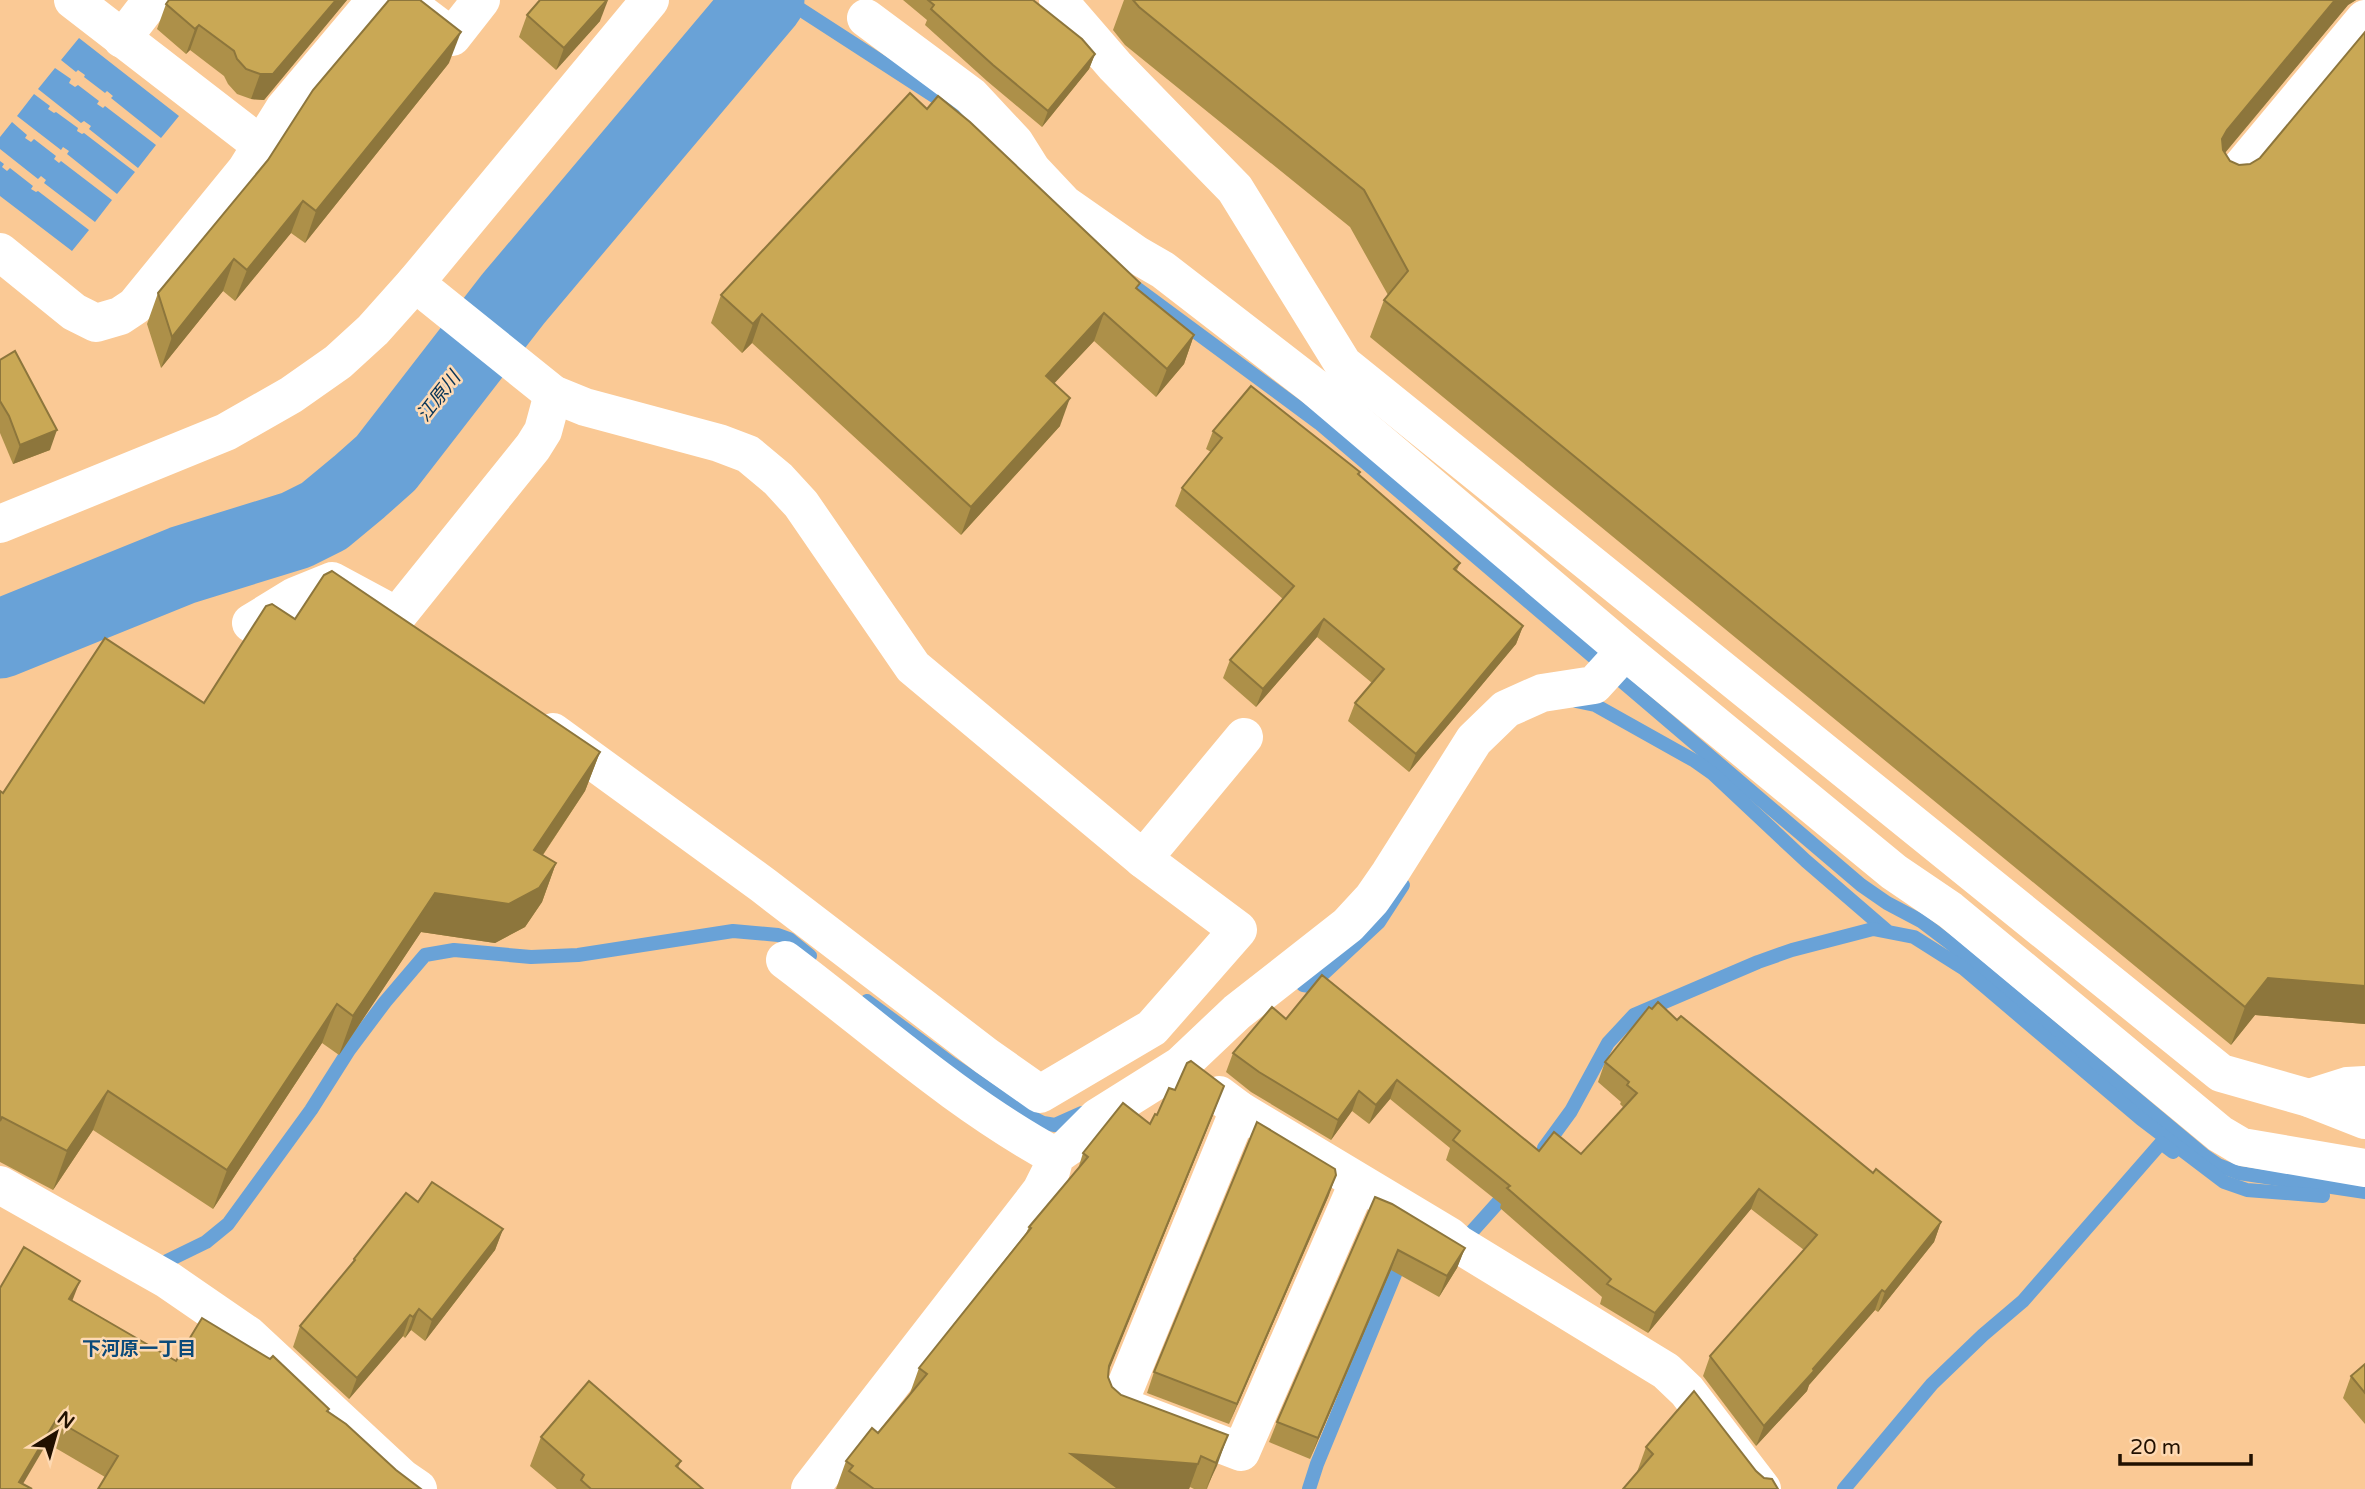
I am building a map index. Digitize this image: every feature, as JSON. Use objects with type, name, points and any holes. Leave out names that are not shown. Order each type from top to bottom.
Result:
[{"type":"street","points":[[73,0],[261,146]]},
{"type":"street","points":[[122,39],[152,0]]},
{"type":"street","points":[[0,252],[74,312],[96,323],[120,316],[135,306],[246,170],[284,109],[376,0]]},
{"type":"street","points":[[403,0],[452,37],[481,0]]},
{"type":"street","points":[[0,524],[226,432],[259,414],[338,362],[373,330],[415,283],[650,0]]},
{"type":"street","points":[[1058,0],[1115,66],[1235,189],[1343,364],[2221,1073],[2309,1098],[2365,1120]]},
{"type":"street","points":[[866,18],[971,96],[1015,143],[1032,170],[1064,204],[1163,270],[1313,386],[1615,663],[1950,911],[2229,1141],[2242,1147],[2365,1168]]},
{"type":"street","points":[[2230,181],[2365,19]]},
{"type":"street","points":[[415,283],[553,394],[585,407],[719,443],[748,454],[778,479],[801,504],[913,667],[1143,859],[1238,930],[1153,1028],[1040,1094],[986,1056],[763,884],[528,714]]},
{"type":"street","points":[[251,623],[295,596],[332,581],[408,624],[533,447],[543,431],[553,394]]},
{"type":"street","points":[[810,1489],[1041,1191],[1055,1156],[1098,1118],[1181,1065],[1237,1012],[1348,925],[1390,873],[1474,740],[1506,709],[1542,693],[1594,685],[1615,663]]},
{"type":"street","points":[[1143,859],[1244,737]]},
{"type":"street","points":[[785,960],[942,1084],[1021,1137],[1055,1156]]},
{"type":"street","points":[[1181,1065],[1239,1110],[1659,1366],[1687,1391],[1762,1489]]},
{"type":"street","points":[[2309,1098],[2347,1086],[2365,1085]]},
{"type":"street","points":[[1239,1110],[1118,1405],[1241,1452],[1358,1183]]},
{"type":"street","points":[[0,1185],[168,1280],[248,1335],[399,1485]]},
{"type":"water","points":[[79,38],[179,116],[161,138],[111,98],[113,96],[107,91],[105,93],[84,77],[85,75],[78,70],[76,72],[61,60]]},
{"type":"water","points":[[55,68],[71,79],[69,83],[75,87],[78,85],[99,101],[97,104],[103,108],[105,106],[156,145],[138,168],[89,129],[91,126],[84,121],[81,123],[38,89]]},
{"type":"water","points":[[34,94],[50,106],[48,109],[56,112],[78,128],[77,131],[84,133],[135,172],[117,194],[67,154],[69,151],[63,147],[61,150],[17,116]]},
{"type":"water","points":[[12,122],[27,135],[25,138],[31,142],[34,139],[56,156],[54,159],[59,163],[61,161],[112,200],[95,222],[44,183],[46,180],[41,176],[38,179],[0,149],[0,137]]},
{"type":"water","points":[[0,161],[7,171],[10,168],[33,186],[31,189],[38,191],[89,230],[72,251],[0,196]]},
{"type":"building","points":[[169,0],[336,0],[273,74],[260,74],[246,69],[234,51],[199,25],[195,29],[166,4]]},
{"type":"building","points":[[389,0],[420,0],[461,32],[316,211],[303,201],[247,270],[234,259],[172,337],[158,293],[268,160],[313,90]]},
{"type":"building","points":[[540,0],[607,0],[564,48],[527,15]]},
{"type":"building","points":[[928,0],[1033,0],[1082,39],[1095,54],[1048,111],[931,9],[934,5]]},
{"type":"building","points":[[1133,0],[2335,0],[2222,139],[2223,150],[2230,161],[2239,165],[2250,164],[2260,158],[2365,32],[2365,986],[2268,978],[2245,1007],[1384,300],[1408,271],[1364,190]]},
{"type":"building","points":[[910,93],[927,109],[938,96],[970,122],[1140,283],[1136,288],[1194,335],[1167,369],[1104,313],[1046,376],[1070,398],[971,507],[762,314],[753,324],[721,295]]},
{"type":"building","points":[[15,351],[57,430],[20,445],[0,401],[0,360]]},
{"type":"building","points":[[1251,386],[1360,472],[1358,474],[1460,563],[1454,569],[1523,626],[1416,754],[1355,703],[1384,669],[1324,619],[1263,689],[1230,660],[1294,586],[1182,488],[1222,438],[1213,431]]},
{"type":"building","points":[[332,571],[600,752],[534,850],[556,863],[539,888],[509,904],[435,893],[353,1016],[337,1004],[227,1170],[108,1091],[67,1151],[2,1117],[0,1121],[0,791],[3,793],[105,638],[204,703],[266,606],[272,604],[295,619],[324,575]]},
{"type":"building","points":[[1322,975],[1539,1151],[1554,1132],[1581,1154],[1637,1093],[1627,1085],[1629,1082],[1605,1062],[1649,1007],[1652,1009],[1658,1002],[1677,1020],[1681,1016],[1873,1173],[1876,1169],[1941,1222],[1885,1292],[1882,1290],[1764,1426],[1710,1356],[1817,1235],[1759,1189],[1655,1313],[1607,1284],[1611,1279],[1507,1188],[1510,1186],[1453,1140],[1460,1131],[1397,1080],[1376,1105],[1359,1091],[1338,1120],[1233,1053],[1272,1007],[1286,1019]]},
{"type":"building","points":[[1191,1061],[1224,1086],[1109,1366],[1108,1377],[1112,1387],[1121,1395],[1228,1435],[1216,1463],[1201,1456],[1198,1464],[1071,1454],[1119,1489],[874,1489],[849,1471],[853,1466],[846,1461],[872,1428],[878,1433],[927,1374],[919,1368],[1031,1228],[1029,1227],[1088,1157],[1083,1153],[1123,1103],[1150,1124],[1169,1088],[1175,1090],[1187,1063]]},
{"type":"building","points":[[1257,1122],[1335,1169],[1336,1175],[1237,1404],[1154,1372]]},
{"type":"building","points":[[432,1182],[503,1229],[432,1320],[419,1309],[413,1317],[410,1315],[357,1378],[300,1326],[406,1193],[418,1202]]},
{"type":"building","points":[[1375,1197],[1392,1204],[1465,1248],[1447,1276],[1398,1250],[1318,1438],[1277,1422]]},
{"type":"building","points":[[24,1247],[80,1281],[69,1299],[176,1361],[202,1318],[270,1359],[273,1356],[329,1409],[327,1411],[346,1424],[421,1489],[98,1489],[118,1456],[56,1420],[19,1482],[32,1489],[0,1489],[0,1288]]},
{"type":"building","points":[[2365,1364],[2365,1393],[2351,1376]]},
{"type":"building","points":[[589,1381],[681,1461],[676,1466],[703,1489],[591,1489],[581,1480],[584,1475],[541,1437]]},
{"type":"building","points":[[1694,1391],[1756,1471],[1764,1478],[1772,1479],[1778,1489],[1623,1489],[1653,1454],[1646,1447]]},
{"type":"waterway","name":"江原川","points":[[0,639],[183,565],[296,530],[324,516],[359,487],[386,463],[513,299],[765,0]]},
{"type":"waterway","points":[[786,0],[942,101],[969,124]]},
{"type":"waterway","points":[[1124,279],[1319,423],[1861,885],[1921,921],[1950,943],[2205,1156],[2218,1165],[2239,1173],[2365,1192]]},
{"type":"waterway","points":[[1576,701],[1595,705],[1712,773],[1806,861],[1886,930]]},
{"type":"waterway","points":[[1303,985],[1310,986],[1379,922],[1403,885]]},
{"type":"waterway","points":[[1544,1148],[1571,1111],[1608,1043],[1634,1015],[1758,962],[1792,950],[1873,929],[1914,937],[1963,968],[2141,1119],[2224,1182],[2247,1190],[2323,1196]]},
{"type":"waterway","points":[[167,1261],[206,1242],[228,1224],[311,1110],[349,1050],[425,955],[454,950],[531,957],[578,955],[733,931],[778,935],[789,939],[810,956]]},
{"type":"waterway","points":[[867,1001],[1025,1114],[1043,1123],[1055,1125],[1082,1113]]},
{"type":"waterway","points":[[1844,1489],[1932,1384],[2023,1301],[2161,1143],[2173,1152]]},
{"type":"waterway","points":[[1468,1236],[1511,1188]]},
{"type":"waterway","points":[[1309,1489],[1398,1267],[1405,1258]]},
{"type":"district","name":"下河原一丁目","points":[[139,1348]]}]
